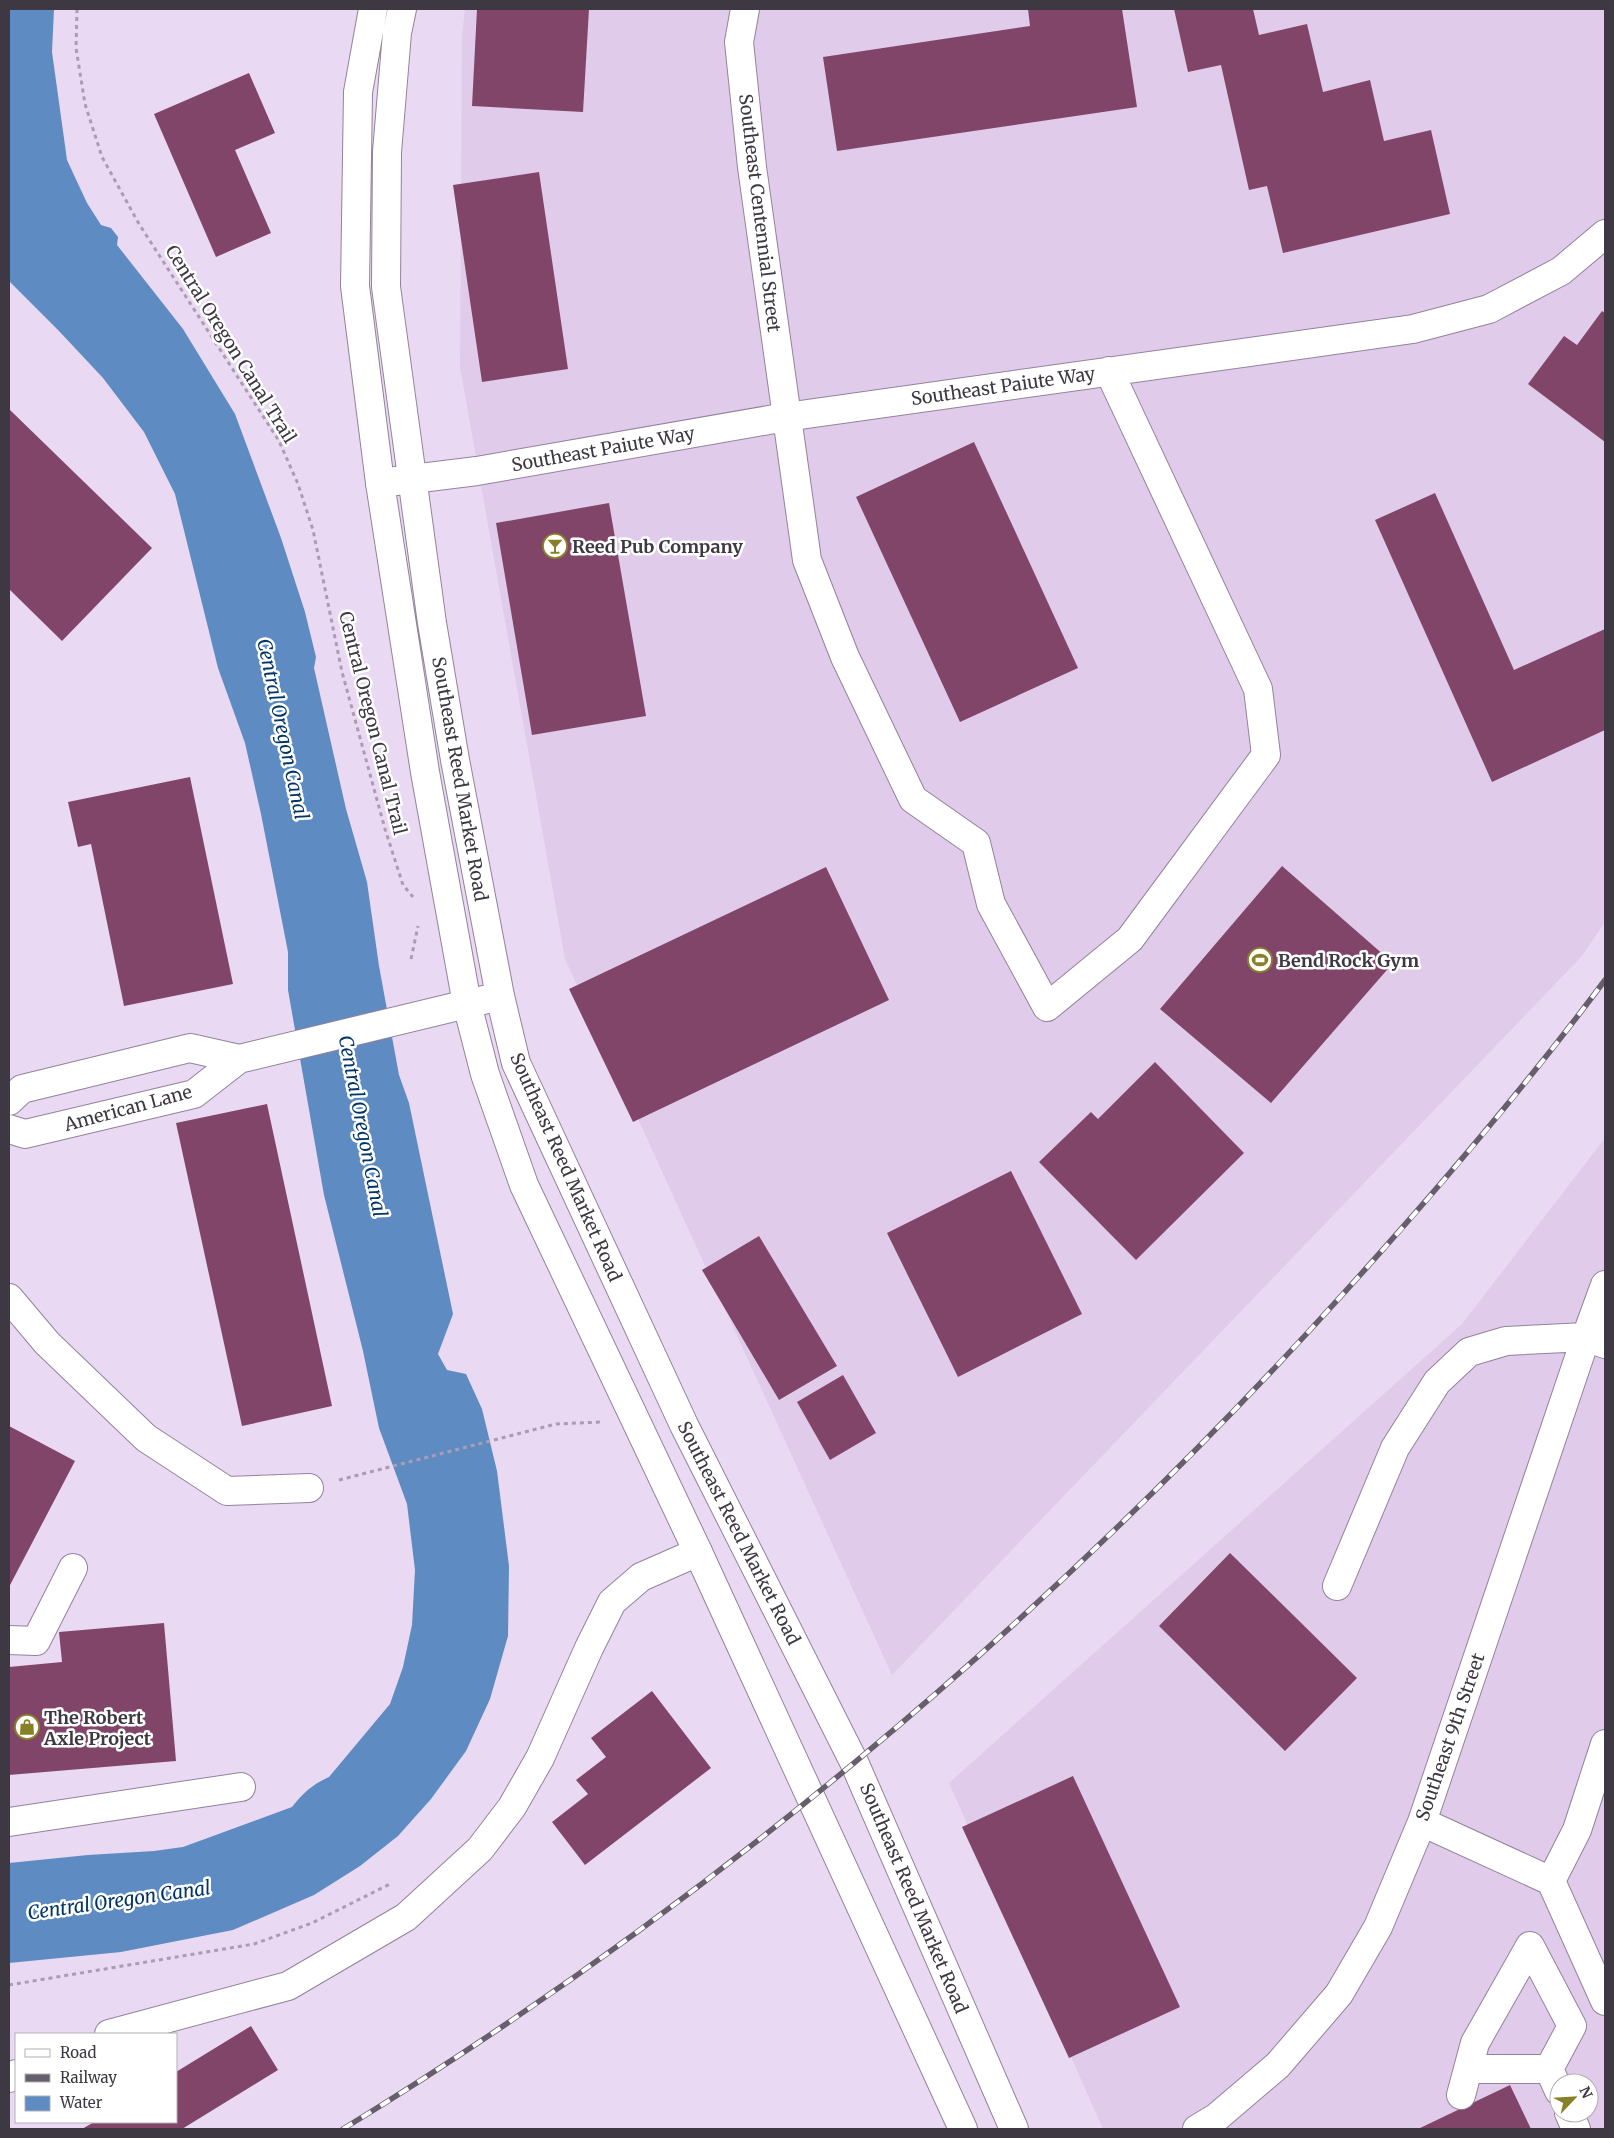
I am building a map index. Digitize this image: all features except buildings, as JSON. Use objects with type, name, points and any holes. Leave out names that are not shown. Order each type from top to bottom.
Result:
[{"type":"main road","name":"Southeast Reed Market Road","points":[[373,9],[358,92],[355,286],[380,483],[425,772],[467,1004],[485,1074],[524,1185],[698,1552],[963,2129]]},
{"type":"main road","name":"Southeast Reed Market Road","points":[[402,9],[397,33],[387,152],[386,287],[411,478],[455,760],[500,996],[516,1063],[684,1425],[854,1762],[1014,2129]]},
{"type":"main road","name":"Southeast Centennial Street","points":[[745,9],[739,42],[752,166],[806,560],[845,657],[913,799],[976,844],[991,904],[1047,1007],[1130,940],[1266,756],[1258,689],[1109,371]]},
{"type":"main road","name":"Southeast Paiute Way","points":[[380,483],[477,471],[786,417],[1413,329],[1489,309],[1561,271],[1605,234]]},
{"type":"main road","name":"American Lane","points":[[9,1129],[25,1134],[194,1094],[239,1059],[500,996]]},
{"type":"main road","name":"American Lane","points":[[9,1101],[22,1089],[190,1048],[239,1059]]},
{"type":"main road","name":"Southeast 9th Street","points":[[1197,2129],[1218,2117],[1278,2064],[1339,1994],[1378,1927],[1422,1822],[1595,1340],[1605,1285]]},
{"type":"main road","points":[[9,1298],[47,1343],[146,1438],[227,1491],[309,1488]]},
{"type":"main road","points":[[1337,1586],[1395,1448],[1436,1382],[1469,1352],[1506,1341],[1595,1340]]},
{"type":"main road","points":[[113,2033],[288,1986],[406,1917],[480,1849],[512,1807],[540,1758],[589,1648],[612,1602],[641,1577],[698,1552]]},
{"type":"main road","points":[[9,1640],[36,1641],[73,1568]]},
{"type":"main road","points":[[1551,1881],[1577,1830],[1605,1744]]},
{"type":"main road","points":[[9,1822],[241,1787]]},
{"type":"main road","points":[[1422,1822],[1551,1881],[1605,2001]]},
{"type":"main road","points":[[1461,2095],[1475,2043],[1530,1946],[1572,2026],[1556,2073]]},
{"type":"main road","points":[[1468,2069],[1549,2079]]},
{"type":"path","name":"Central Oregon Canal Trail","points":[[77,9],[76,48],[85,104],[102,157],[139,224],[279,441],[298,484],[314,530],[342,672],[384,829],[403,885],[415,898]]},
{"type":"path","points":[[411,958],[419,918]]},
{"type":"path","points":[[309,1488],[556,1424],[636,1421]]},
{"type":"path","points":[[9,1985],[254,1944],[312,1923],[372,1892],[396,1882]]},
{"type":"shaded area","points":[[465,9],[1605,9],[1605,922],[1582,956],[892,1675],[565,959],[460,367],[462,37]]},
{"type":"shaded area","points":[[1605,1138],[1605,2129],[1103,2129],[949,1783],[1462,1324]]},
{"type":"water","name":"Central Oregon Canal","points":[[9,9],[54,9],[52,52],[67,160],[87,203],[101,225],[111,228],[118,237],[117,245],[183,329],[235,414],[281,538],[305,612],[316,657],[314,668],[346,809],[367,882],[379,966],[399,1075],[409,1103],[453,1314],[438,1354],[447,1370],[466,1374],[482,1409],[497,1471],[509,1566],[508,1636],[490,1699],[466,1751],[431,1799],[398,1836],[360,1866],[314,1895],[233,1930],[121,1952],[9,1963],[9,1863],[183,1847],[292,1807],[309,1789],[329,1777],[390,1704],[403,1667],[412,1625],[415,1570],[407,1504],[379,1428],[363,1351],[324,1195],[288,990],[288,952],[261,814],[245,743],[218,668],[175,494],[144,432],[103,378],[9,281]]},
{"type":"railway","points":[[343,2129],[476,2044],[605,1955],[732,1861],[855,1762],[974,1660],[1090,1553],[1203,1443],[1311,1329],[1388,1244],[1499,1115],[1605,980]]},
{"type":"place","name":"Reed Pub Company","points":[[555,546]]},
{"type":"place","name":"Bend Rock Gym","points":[[1260,960]]},
{"type":"place","name":"The Robert Axle Project","points":[[27,1727]]}]
